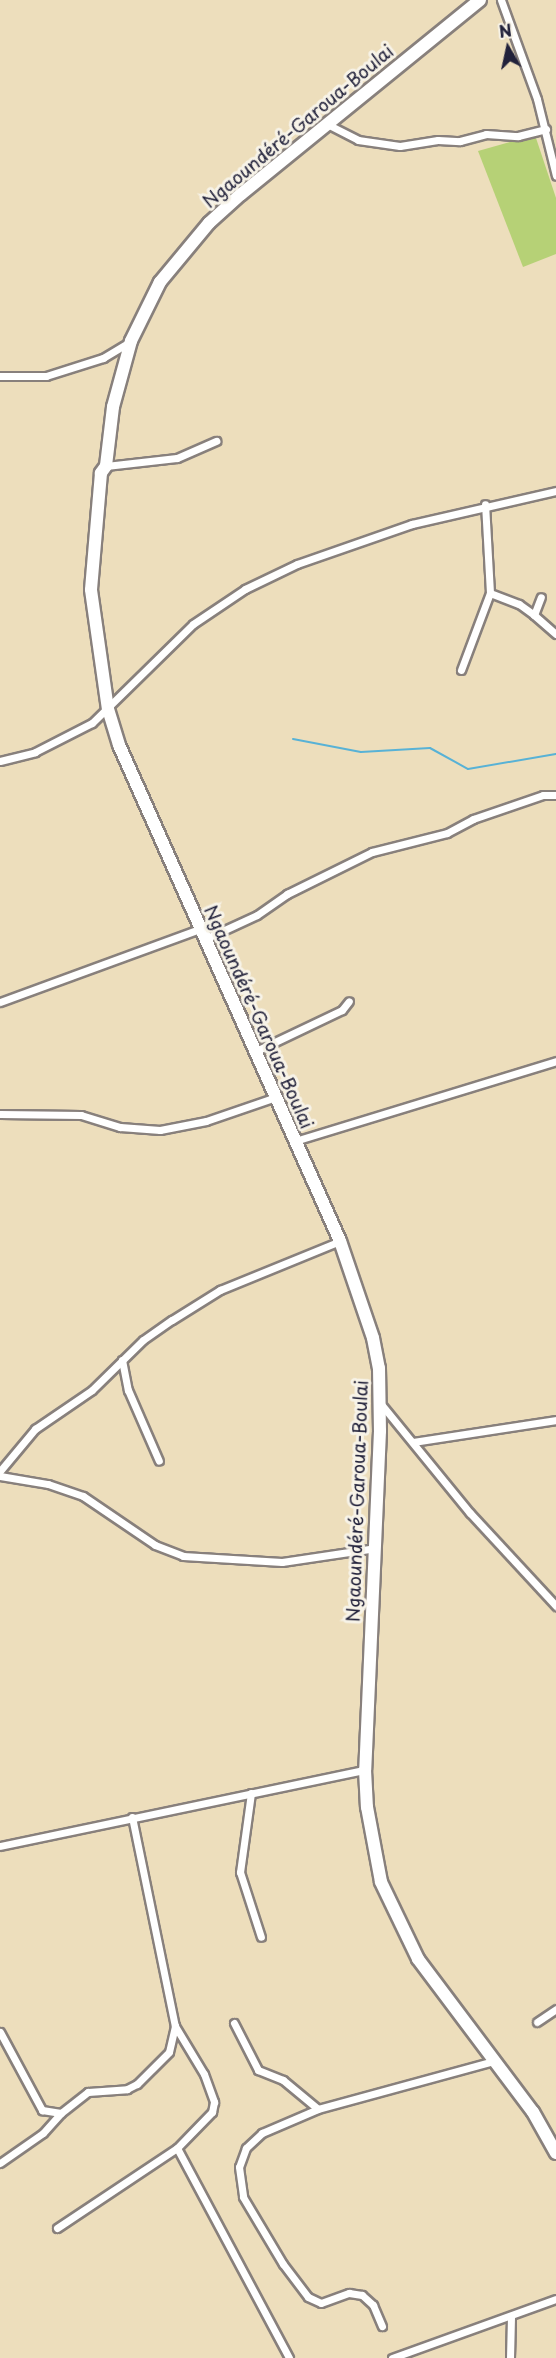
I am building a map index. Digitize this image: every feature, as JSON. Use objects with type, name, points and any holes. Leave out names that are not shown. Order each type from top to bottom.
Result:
[{"type":"highway","name":"Ngaoundéré-Garoua-Boulai","points":[[480,0],[209,223],[160,282],[131,341],[113,407],[106,466],[102,473],[91,590],[108,709],[128,765],[340,1241],[373,1338],[380,1402],[376,1548],[365,1770],[373,1848],[396,1921],[445,2000],[533,2112],[556,2153]]},
{"type":"street","points":[[501,0],[546,129],[553,140],[556,176]]},
{"type":"street","points":[[327,124],[358,140],[400,146],[438,140],[460,141],[486,134],[518,136],[546,129]]},
{"type":"street","points":[[0,376],[46,376],[103,358],[131,341]]},
{"type":"street","points":[[106,466],[177,458],[216,441]]},
{"type":"street","points":[[0,761],[57,742],[108,709],[174,639],[245,590],[346,545],[485,504],[556,491]]},
{"type":"street","points":[[461,670],[490,593],[485,504]]},
{"type":"street","points":[[490,593],[519,604],[556,634]]},
{"type":"street","points":[[534,615],[541,597]]},
{"type":"street","points":[[0,1002],[257,915],[287,894],[372,852],[447,832],[543,795],[556,795]]},
{"type":"street","points":[[256,1051],[342,1011],[350,1001]]},
{"type":"street","points":[[295,1141],[556,1061]]},
{"type":"street","points":[[0,1114],[81,1115],[111,1126],[160,1130],[206,1120],[276,1097]]},
{"type":"street","points":[[0,1471],[35,1430],[92,1390],[143,1340],[220,1290],[340,1241]]},
{"type":"street","points":[[122,1360],[128,1390],[159,1461]]},
{"type":"street","points":[[380,1402],[470,1513],[556,1606]]},
{"type":"street","points":[[413,1442],[556,1420]]},
{"type":"street","points":[[0,1476],[48,1484],[83,1496],[155,1545],[183,1556],[282,1562],[376,1548]]},
{"type":"street","points":[[0,1846],[365,1770]]},
{"type":"street","points":[[251,1792],[240,1872],[261,1937]]},
{"type":"street","points":[[57,2228],[177,2148],[212,2112],[214,2102],[204,2074],[175,2026],[132,1817]]},
{"type":"street","points":[[537,2022],[556,2009]]},
{"type":"street","points":[[234,2023],[258,2070],[289,2084],[318,2109]]},
{"type":"street","points":[[0,2163],[43,2133],[61,2113],[88,2092],[127,2089],[137,2084],[169,2052],[175,2026]]},
{"type":"street","points":[[0,2032],[42,2110],[61,2113]]},
{"type":"street","points":[[382,2326],[373,2305],[362,2295],[349,2293],[321,2303],[308,2297],[283,2264],[243,2197],[239,2167],[246,2148],[262,2133],[318,2109],[494,2061]]},
{"type":"street","points":[[177,2148],[289,2358]]},
{"type":"street","points":[[392,2358],[556,2299]]},
{"type":"street","points":[[510,2358],[511,2316]]},
{"type":"green space","points":[[535,135],[556,198],[556,254],[523,267],[478,151]]},
{"type":"waterway","points":[[293,739],[361,752],[430,748],[468,769],[556,754]]}]
